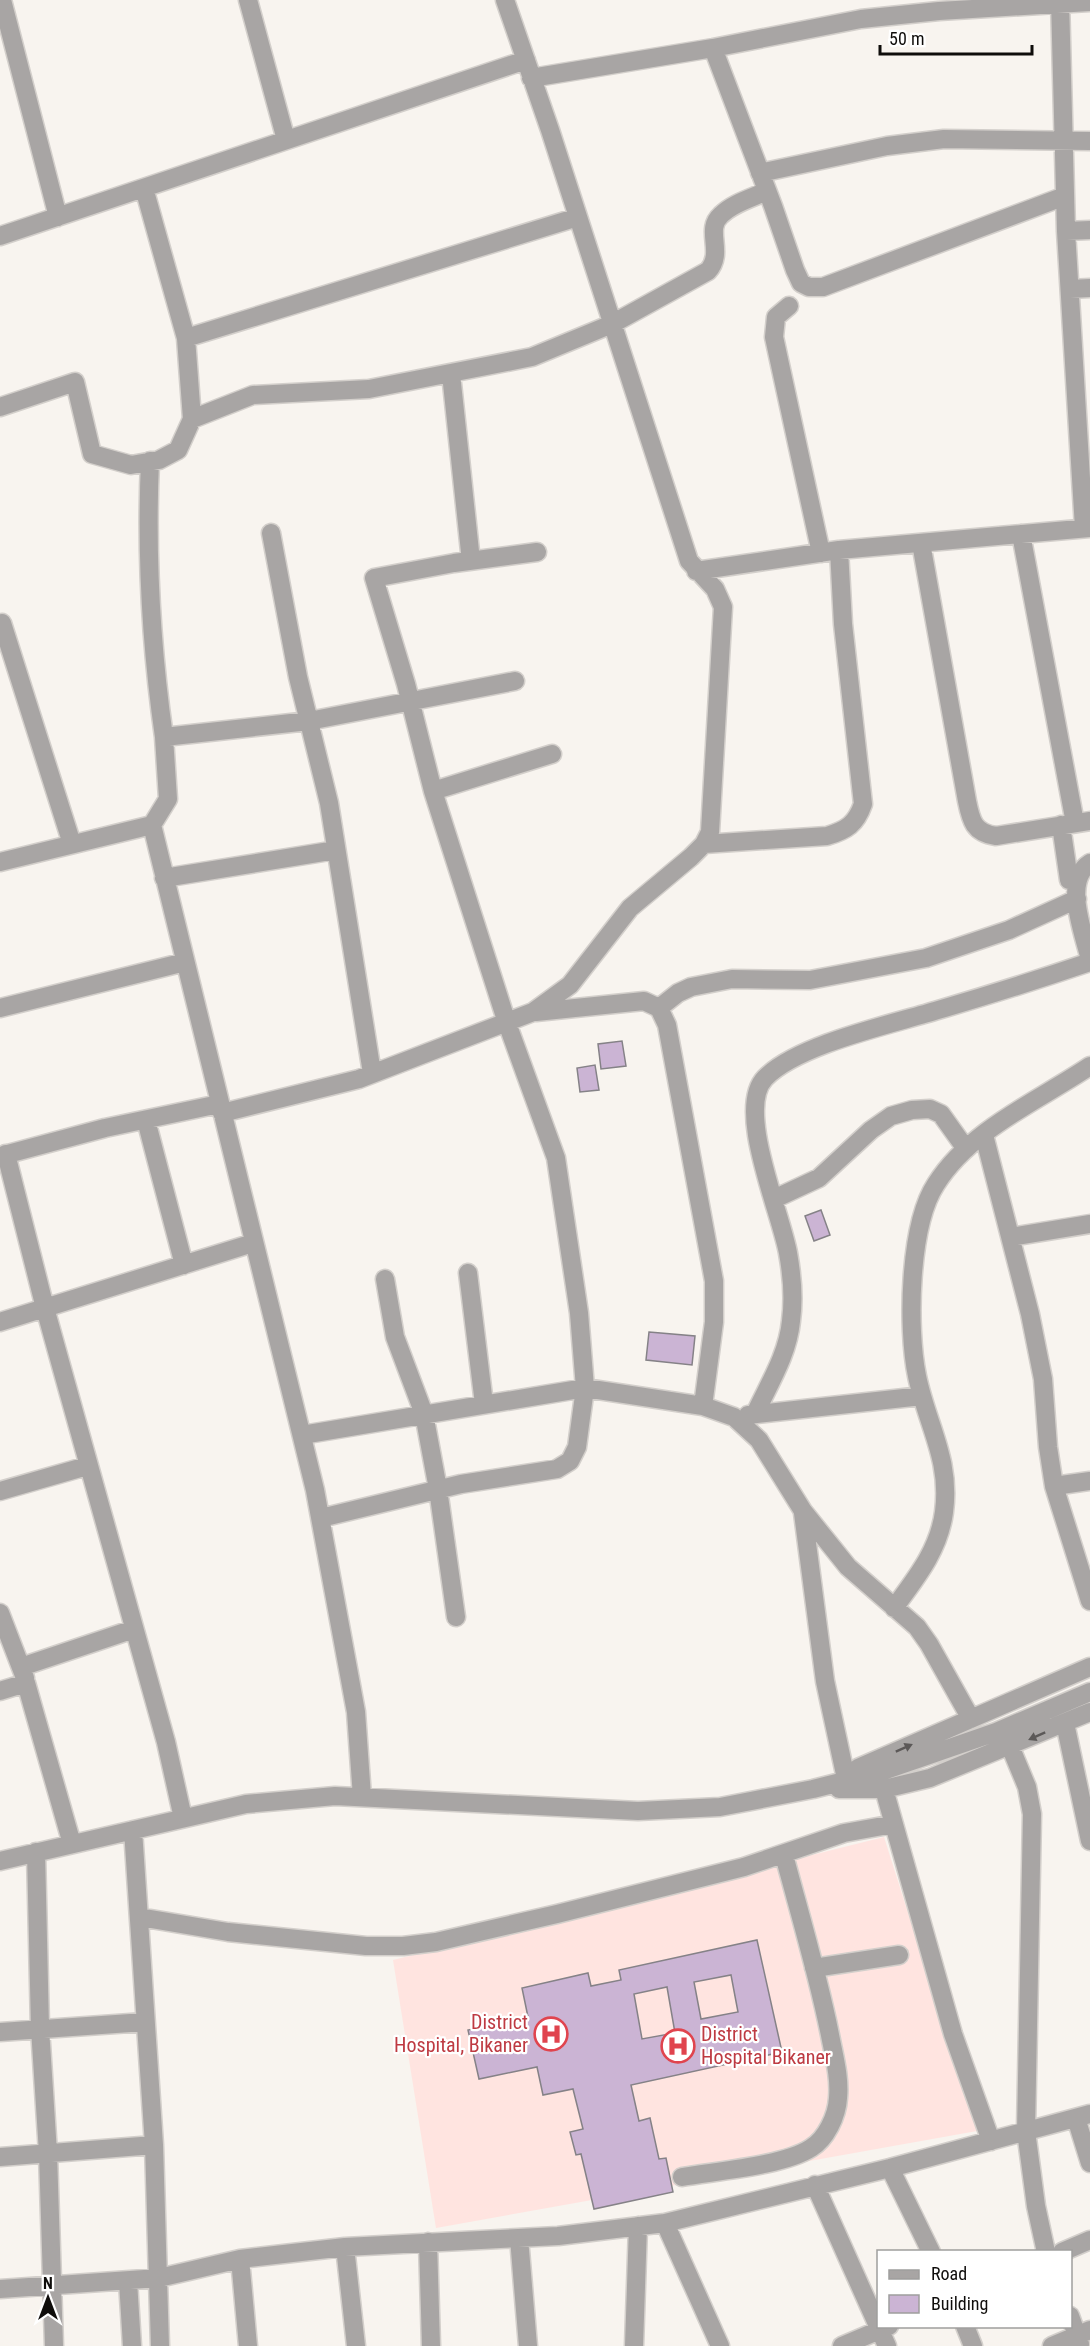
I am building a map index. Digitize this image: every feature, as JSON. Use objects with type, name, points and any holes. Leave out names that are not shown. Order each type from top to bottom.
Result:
[{"type":"street","points":[[248,0],[286,140]]},
{"type":"street","points":[[183,1818],[166,1742],[87,1466],[3,1155],[146,1120],[220,1108],[372,1073],[533,1012],[570,985],[630,908],[704,844],[711,821],[724,620],[720,598],[715,589],[689,561],[505,0]]},
{"type":"street","points":[[4,1],[58,216]]},
{"type":"street","points":[[531,78],[713,48],[861,19],[1060,1],[1090,2]]},
{"type":"street","points":[[696,570],[839,550],[1087,528],[1082,347],[1070,289],[1066,231],[1060,1]]},
{"type":"street","points":[[713,48],[795,270],[801,283],[809,287],[823,287],[1065,196]]},
{"type":"street","points":[[0,236],[526,60]]},
{"type":"street","points":[[760,173],[887,146],[944,139],[1015,138],[1090,141]]},
{"type":"street","points":[[0,407],[75,382],[92,454],[130,465],[150,461],[178,450],[192,419],[186,338],[144,188]]},
{"type":"street","points":[[192,419],[253,394],[369,390],[532,357],[612,324],[708,272],[716,258],[714,235],[717,219],[730,208],[767,191]]},
{"type":"street","points":[[186,338],[578,217]]},
{"type":"street","points":[[1066,231],[1090,230]]},
{"type":"street","points":[[1070,289],[1090,288]]},
{"type":"street","points":[[789,306],[776,317],[774,337],[821,553]]},
{"type":"street","points":[[451,374],[471,561]]},
{"type":"street","points":[[150,461],[148,513],[155,665],[164,737],[168,799],[152,825],[321,1518],[356,1712],[362,1797]]},
{"type":"street","points":[[271,533],[309,721],[329,804],[372,1073]]},
{"type":"street","points":[[1021,534],[1075,823],[1069,880]]},
{"type":"street","points":[[921,543],[971,821],[976,830],[984,835],[996,836],[1075,823]]},
{"type":"street","points":[[704,844],[827,836],[844,831],[857,821],[862,804],[843,624],[839,550]]},
{"type":"street","points":[[321,1518],[438,1489],[557,1469],[570,1461],[577,1447],[585,1388],[579,1313],[556,1158],[507,1023],[433,791],[374,578],[537,552]]},
{"type":"street","points":[[2,623],[72,844]]},
{"type":"street","points":[[164,737],[309,721],[515,681]]},
{"type":"street","points":[[433,791],[552,754]]},
{"type":"street","points":[[0,862],[152,825]]},
{"type":"street","points":[[164,878],[336,850]]},
{"type":"street","points":[[756,1414],[786,1348],[792,1321],[792,1284],[788,1251],[755,1125],[757,1090],[766,1077],[807,1053],[850,1035],[1010,989],[1090,961],[1077,899],[1077,880],[1084,867],[1090,863]]},
{"type":"street","points":[[659,1008],[678,993],[691,987],[732,979],[802,981],[926,958],[1009,930],[1077,899]]},
{"type":"street","points":[[0,1008],[185,962]]},
{"type":"street","points":[[533,1012],[644,1001],[659,1008],[667,1025],[714,1281],[714,1322],[704,1406]]},
{"type":"street","points":[[894,1608],[930,1555],[944,1514],[945,1471],[916,1374],[912,1320],[912,1288],[921,1225],[935,1185],[966,1149],[984,1135],[1090,1066]]},
{"type":"street","points":[[774,1199],[819,1178],[871,1130],[891,1116],[912,1110],[930,1109],[941,1114],[966,1149]]},
{"type":"street","points":[[146,1120],[184,1265]]},
{"type":"street","points":[[984,1135],[1011,1237],[1043,1379],[1048,1447],[1054,1486],[1090,1601]]},
{"type":"street","points":[[1011,1237],[1090,1224]]},
{"type":"street","points":[[0,1322],[253,1243]]},
{"type":"street","points":[[468,1273],[484,1404]]},
{"type":"street","points":[[385,1280],[395,1337],[424,1414],[438,1489],[456,1617]]},
{"type":"street","points":[[302,1435],[585,1388],[704,1406],[734,1417],[759,1440],[803,1511],[848,1567],[917,1627],[971,1719]]},
{"type":"street","points":[[734,1417],[922,1396]]},
{"type":"street","points":[[0,1491],[87,1466]]},
{"type":"street","points":[[1054,1486],[1090,1481]]},
{"type":"street","points":[[803,1511],[824,1671],[845,1774]]},
{"type":"street","points":[[0,1613],[24,1675],[72,1844]]},
{"type":"street","points":[[0,1691],[24,1675],[134,1629]]},
{"type":"street","points":[[813,1789],[1090,1667]]},
{"type":"street","points":[[0,1861],[246,1804],[335,1796],[638,1811],[720,1807],[813,1789],[880,1772],[996,1732],[1090,1692]]},
{"type":"street","points":[[813,1789],[884,1789],[930,1778],[1090,1712]]},
{"type":"street","points":[[1065,1723],[1090,1841]]},
{"type":"street","points":[[1010,1746],[1027,1787],[1032,1814],[1026,2131],[1034,2194],[1046,2250]]},
{"type":"street","points":[[884,1789],[953,2034],[991,2141]]},
{"type":"street","points":[[139,1917],[228,1932],[366,1946],[403,1946],[436,1942],[557,1914],[784,1855],[819,1840],[894,1824]]},
{"type":"street","points":[[133,1830],[154,2145],[160,2346]]},
{"type":"street","points":[[36,1852],[40,2028],[48,2153],[50,2286],[54,2346]]},
{"type":"street","points":[[682,2177],[785,2159],[811,2148],[826,2134],[838,2100],[838,2080],[814,1968],[784,1855]]},
{"type":"street","points":[[814,1968],[899,1955]]},
{"type":"street","points":[[0,2032],[145,2022]]},
{"type":"street","points":[[0,2289],[128,2282],[159,2278],[240,2259],[345,2247],[519,2238],[665,2223],[890,2168],[1083,2116],[1090,2163]]},
{"type":"street","points":[[0,2157],[154,2145]]},
{"type":"street","points":[[890,2168],[930,2250]]},
{"type":"street","points":[[815,2185],[877,2317]]},
{"type":"street","points":[[665,2223],[720,2346]]},
{"type":"street","points":[[634,2346],[638,2226]]},
{"type":"street","points":[[519,2238],[528,2346]]},
{"type":"street","points":[[1067,2250],[1090,2240]]},
{"type":"street","points":[[428,2242],[431,2346]]},
{"type":"street","points":[[345,2247],[356,2346]]},
{"type":"street","points":[[240,2259],[248,2346]]},
{"type":"street","points":[[128,2282],[132,2346]]},
{"type":"street","points":[[1052,2346],[1083,2337],[1072,2318]]},
{"type":"street","points":[[966,2328],[973,2346]]},
{"type":"street","points":[[842,2346],[885,2334]]},
{"type":"shaded area","name":"District Hospital Bikaner","points":[[884,1837],[977,2131],[436,2228],[393,1960]]},
{"type":"building","points":[[622,1041],[626,1066],[601,1069],[598,1044]]},
{"type":"building","points":[[595,1065],[599,1090],[580,1092],[577,1068]]},
{"type":"building","points":[[821,1210],[830,1235],[814,1241],[805,1216]]},
{"type":"building","points":[[649,1332],[695,1336],[692,1365],[646,1360]]},
{"type":"building","points":[[757,1940],[782,2052],[631,2085],[639,2121],[650,2118],[659,2159],[666,2158],[673,2192],[594,2209],[581,2154],[576,2155],[570,2132],[583,2129],[573,2089],[543,2095],[537,2067],[479,2079],[468,2030],[528,2017],[522,1988],[588,1973],[591,1986],[621,1980],[619,1970]],"holes":[[[731,1975],[738,2012],[701,2019],[694,1982]],[[667,1987],[675,2033],[642,2039],[634,1994]]]},
{"type":"place","name":"District Hospital, Bikaner","points":[[551,2034]]},
{"type":"place","name":"District Hospital Bikaner","points":[[678,2046]]}]
